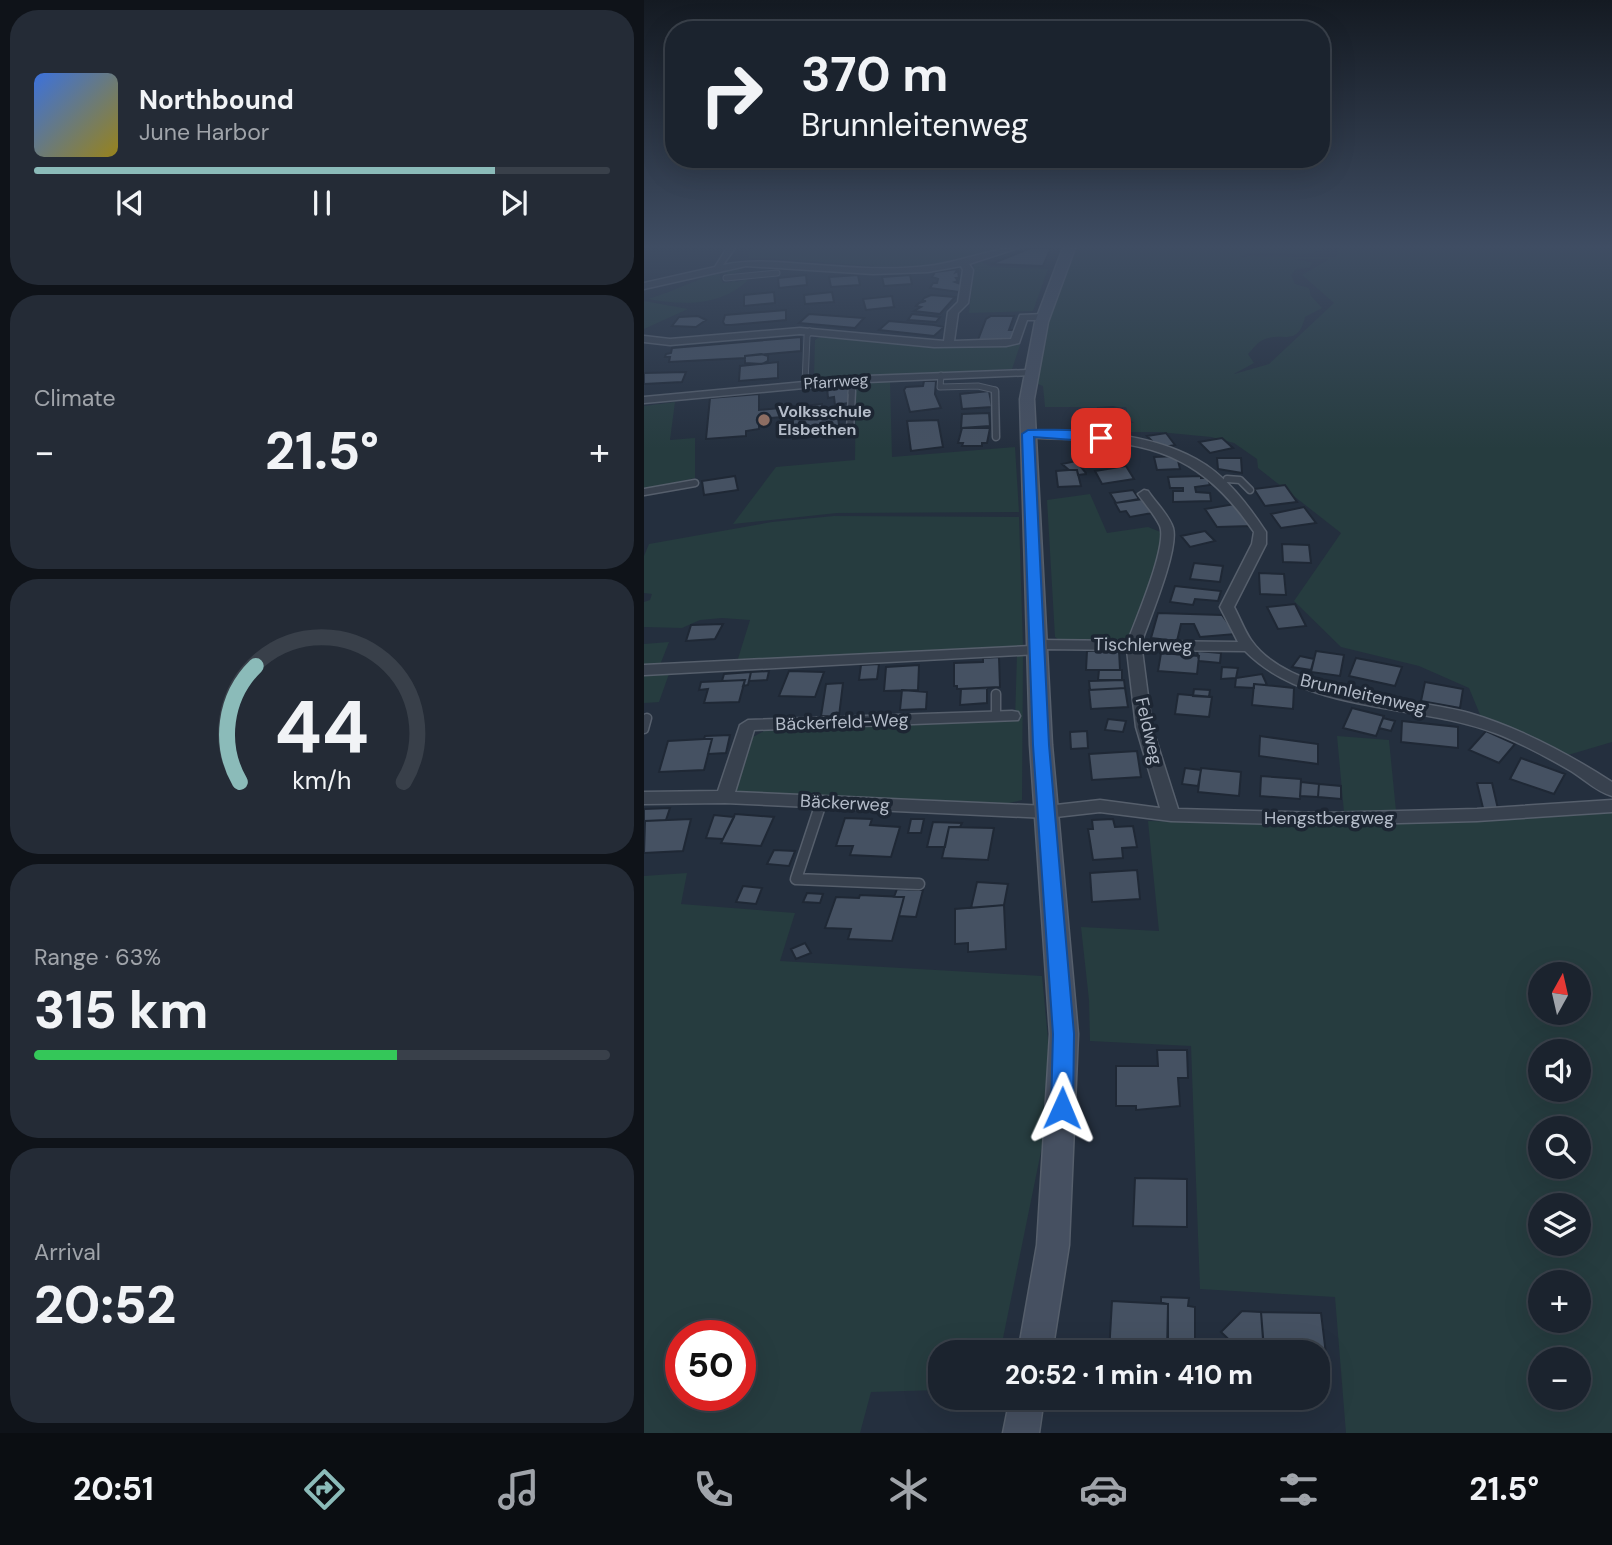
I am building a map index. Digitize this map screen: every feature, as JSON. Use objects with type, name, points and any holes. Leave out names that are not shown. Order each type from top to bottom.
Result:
[{"type":"main road","points":[[1037,1340],[1053,1245],[1063,1096],[1064,1034],[1041,745],[1028,434],[1028,373],[1044,317]]},
{"type":"main road","points":[[1021,1433],[1025,1410]]},
{"type":"street","points":[[949,344],[953,315]]},
{"type":"street","points":[[644,339],[670,342],[783,329],[949,344],[1015,341],[1023,317],[1044,317]]},
{"type":"street","name":"Pfarrweg","points":[[644,400],[805,383],[1028,373]]},
{"type":"street","name":"Brunnleitenweg","points":[[1028,434],[1076,434],[1171,453],[1196,465],[1232,496],[1260,532],[1259,544],[1227,607],[1248,647],[1285,674],[1316,686],[1462,717],[1516,735],[1551,752],[1612,790]]},
{"type":"street","points":[[1134,644],[1163,561],[1168,534],[1166,525],[1144,494]]},
{"type":"street","name":"Tischlerweg","points":[[644,670],[1038,647],[1134,644],[1248,647]]},
{"type":"street","name":"Feldweg","points":[[1134,644],[1144,727],[1171,815]]},
{"type":"street","name":"Bäckerfeld-Weg","points":[[725,797],[748,725],[1004,716]]},
{"type":"street","name":"Bäckerweg","points":[[644,798],[725,797],[1047,812]]},
{"type":"street","name":"Hengstbergweg","points":[[1047,812],[1100,806],[1171,815],[1398,818],[1612,806]]},
{"type":"lane","points":[[805,383],[807,336],[810,331]]},
{"type":"lane","points":[[941,375],[940,387],[978,386],[995,390],[996,437]]},
{"type":"lane","points":[[850,431],[852,380]]},
{"type":"lane","points":[[1227,479],[1240,480],[1250,490]]},
{"type":"lane","points":[[644,492],[695,483]]},
{"type":"lane","points":[[996,694],[1004,716]]},
{"type":"lane","points":[[644,729],[647,718]]},
{"type":"lane","points":[[821,803],[796,879],[919,884]]},
{"type":"green space","points":[[644,315],[675,315],[644,329]]},
{"type":"green space","points":[[1049,315],[1309,315],[1305,317],[1298,333],[1293,336],[1268,338],[1259,342],[1248,354],[1254,363],[1234,374],[1269,364],[1321,315],[1612,315],[1612,742],[1568,755],[1526,734],[1481,717],[1469,688],[1419,666],[1341,647],[1294,601],[1341,533],[1258,468],[1257,459],[1234,443],[1211,437],[1131,432],[1129,423],[1134,423],[1130,420],[1126,407],[1045,407],[1043,386],[1038,384],[1041,349]]},
{"type":"green space","points":[[823,335],[921,346],[1020,345],[1012,369],[814,380],[810,377],[814,376],[815,340]]},
{"type":"green space","points":[[890,380],[892,457],[1015,447],[1019,512],[837,513],[733,524],[776,467],[855,460],[856,382]]},
{"type":"green space","points":[[675,402],[670,440],[695,438],[695,478],[644,489],[644,406]]},
{"type":"green space","points":[[1090,494],[1107,533],[1148,527],[1163,533],[1152,581],[1130,636],[1117,642],[1060,641],[1055,637],[1047,500]]},
{"type":"green space","points":[[834,516],[1019,517],[1023,647],[737,662],[750,620],[722,618],[700,620],[682,628],[644,627],[644,602],[650,600],[652,594],[644,593],[644,556],[649,544],[772,522]]},
{"type":"green space","points":[[669,642],[660,665],[644,666],[644,644]]},
{"type":"green space","points":[[1017,654],[1023,655],[1022,800],[1001,805],[735,793],[753,737],[771,727],[1015,720]]},
{"type":"green space","points":[[670,671],[659,702],[644,703],[644,673]]},
{"type":"green space","points":[[1337,736],[1389,740],[1396,811],[1344,812]]},
{"type":"green space","points":[[1612,809],[1612,1433],[1346,1433],[1335,1297],[1200,1289],[1191,1046],[1090,1041],[1089,1000],[1081,927],[1159,931],[1148,821],[1319,824]]},
{"type":"green space","points":[[687,873],[681,904],[795,913],[780,961],[1042,976],[1048,1040],[1047,1122],[1003,1340],[928,1340],[928,1390],[871,1392],[860,1433],[644,1433],[644,876]]},
{"type":"building","points":[[725,315],[786,315],[786,320],[725,325]]},
{"type":"building","points":[[808,315],[864,318],[855,328],[799,323]]},
{"type":"building","points":[[911,315],[940,317],[936,322],[908,320]]},
{"type":"building","points":[[698,316],[706,320],[696,327],[672,326],[679,317]]},
{"type":"building","points":[[991,316],[1014,316],[1009,330],[1015,330],[1011,341],[978,340],[986,319]]},
{"type":"building","points":[[889,321],[944,327],[934,336],[879,330]]},
{"type":"building","points":[[801,337],[801,351],[745,358],[669,362],[670,357],[665,357],[671,353],[672,348]]},
{"type":"building","points":[[745,356],[768,356],[768,361],[762,364],[745,363]]},
{"type":"building","points":[[778,362],[778,378],[739,381],[740,366]]},
{"type":"building","points":[[686,372],[682,382],[644,384],[644,373]]},
{"type":"building","points":[[924,381],[936,381],[935,394],[941,408],[910,412],[904,390],[906,387],[923,386]]},
{"type":"building","points":[[849,385],[849,403],[835,405],[834,397],[828,398],[827,387]]},
{"type":"building","points":[[989,391],[992,407],[962,409],[960,394]]},
{"type":"building","points":[[759,394],[759,410],[822,404],[822,409],[837,408],[840,434],[793,439],[793,416],[759,419],[759,429],[746,431],[746,436],[706,439],[710,398]]},
{"type":"building","points":[[1098,408],[1122,409],[1125,423],[1099,424]]},
{"type":"building","points":[[989,413],[990,426],[961,428],[962,414]]},
{"type":"building","points":[[938,420],[943,447],[911,451],[907,421]]},
{"type":"building","points":[[962,428],[990,428],[987,443],[982,443],[982,446],[962,446],[963,443],[958,443]]},
{"type":"building","points":[[1166,433],[1175,445],[1159,448],[1147,436]]},
{"type":"building","points":[[1222,438],[1233,448],[1210,453],[1199,442]]},
{"type":"building","points":[[1099,442],[1110,455],[1084,460],[1074,446]]},
{"type":"building","points":[[1177,456],[1180,469],[1157,470],[1154,457]]},
{"type":"building","points":[[1217,458],[1241,458],[1242,473],[1218,469]]},
{"type":"building","points":[[1076,461],[1086,474],[1078,475],[1077,470],[1069,470],[1062,464]]},
{"type":"building","points":[[1126,466],[1134,479],[1102,484],[1095,471]]},
{"type":"building","points":[[1077,470],[1081,486],[1058,487],[1056,471]]},
{"type":"building","points":[[735,476],[738,490],[704,495],[702,481]]},
{"type":"building","points":[[1168,477],[1208,478],[1210,485],[1195,487],[1196,492],[1210,493],[1211,501],[1173,502],[1173,491],[1183,491],[1183,488],[1170,488]]},
{"type":"building","points":[[1285,485],[1297,502],[1265,506],[1254,489]]},
{"type":"building","points":[[1133,490],[1139,499],[1116,503],[1110,493]]},
{"type":"building","points":[[1143,499],[1152,513],[1130,517],[1126,511],[1120,512],[1115,503]]},
{"type":"building","points":[[1235,504],[1251,526],[1217,527],[1205,509]]},
{"type":"building","points":[[1304,507],[1316,523],[1281,528],[1271,514]]},
{"type":"building","points":[[1205,531],[1215,541],[1190,547],[1181,536]]},
{"type":"building","points":[[1282,544],[1309,545],[1311,563],[1283,562]]},
{"type":"building","points":[[1194,563],[1223,566],[1220,582],[1190,579]]},
{"type":"building","points":[[1259,573],[1284,574],[1286,595],[1260,594]]},
{"type":"building","points":[[1175,586],[1221,591],[1218,601],[1195,599],[1193,605],[1170,602]]},
{"type":"building","points":[[1295,604],[1306,626],[1278,629],[1267,607]]},
{"type":"building","points":[[1158,613],[1222,615],[1236,634],[1200,637],[1194,624],[1181,624],[1177,641],[1151,638]]},
{"type":"building","points":[[723,624],[715,639],[686,641],[691,625]]},
{"type":"building","points":[[1119,650],[1120,670],[1086,670],[1087,651]]},
{"type":"building","points":[[1197,651],[1221,653],[1220,663],[1199,661]]},
{"type":"building","points":[[1316,651],[1344,655],[1340,676],[1311,672]]},
{"type":"building","points":[[1161,653],[1199,656],[1197,674],[1158,671]]},
{"type":"building","points":[[1300,656],[1314,659],[1311,670],[1292,667]]},
{"type":"building","points":[[999,657],[1000,687],[957,689],[957,686],[954,686],[954,663],[983,662],[983,658]]},
{"type":"building","points":[[1356,658],[1402,667],[1395,686],[1349,676]]},
{"type":"building","points":[[879,664],[877,679],[859,680],[861,665]]},
{"type":"building","points":[[919,665],[918,690],[884,691],[886,667]]},
{"type":"building","points":[[1222,667],[1238,668],[1236,678],[1221,679]]},
{"type":"building","points":[[1099,670],[1122,670],[1122,680],[1098,680]]},
{"type":"building","points":[[769,671],[767,680],[749,681],[751,672]]},
{"type":"building","points":[[789,671],[824,672],[815,697],[779,696]]},
{"type":"building","points":[[751,672],[748,685],[743,686],[745,680],[722,681],[724,674]]},
{"type":"building","points":[[1262,674],[1267,685],[1254,684],[1254,688],[1235,687],[1236,678]]},
{"type":"building","points":[[745,680],[739,702],[704,703],[708,689],[699,690],[701,682]]},
{"type":"building","points":[[1124,680],[1125,688],[1090,690],[1089,681]]},
{"type":"building","points":[[1425,682],[1463,689],[1460,708],[1421,701]]},
{"type":"building","points":[[843,683],[839,716],[821,716],[826,684]]},
{"type":"building","points":[[1254,684],[1294,688],[1293,709],[1252,705]]},
{"type":"building","points":[[987,688],[987,703],[960,705],[961,689]]},
{"type":"building","points":[[1125,688],[1128,707],[1091,709],[1089,690]]},
{"type":"building","points":[[1194,689],[1210,690],[1209,697],[1193,696]]},
{"type":"building","points":[[902,690],[927,692],[926,709],[900,710]]},
{"type":"building","points":[[1178,694],[1212,697],[1209,717],[1175,714]]},
{"type":"building","points":[[1352,708],[1384,716],[1376,736],[1343,728]]},
{"type":"building","points":[[1383,718],[1395,721],[1391,731],[1379,728]]},
{"type":"building","points":[[1108,719],[1126,721],[1123,732],[1105,730]]},
{"type":"building","points":[[1402,721],[1458,727],[1458,748],[1401,742]]},
{"type":"building","points":[[1087,731],[1088,748],[1071,749],[1070,732]]},
{"type":"building","points":[[1486,731],[1515,744],[1499,763],[1469,750]]},
{"type":"building","points":[[730,735],[726,753],[708,754],[712,739],[704,739],[705,736]]},
{"type":"building","points":[[1260,736],[1318,744],[1318,764],[1259,756]]},
{"type":"building","points":[[712,739],[704,770],[659,772],[668,741]]},
{"type":"building","points":[[1137,751],[1141,777],[1092,780],[1089,754]]},
{"type":"building","points":[[1521,758],[1565,774],[1554,794],[1510,779]]},
{"type":"building","points":[[1185,768],[1201,770],[1198,786],[1182,784]]},
{"type":"building","points":[[1201,768],[1241,772],[1239,796],[1198,792]]},
{"type":"building","points":[[1261,776],[1301,779],[1300,799],[1260,796]]},
{"type":"building","points":[[1301,782],[1319,784],[1318,797],[1300,796]]},
{"type":"building","points":[[1477,783],[1492,783],[1498,809],[1483,808]]},
{"type":"building","points":[[1319,784],[1341,786],[1341,799],[1318,797]]},
{"type":"building","points":[[670,808],[666,820],[645,821],[644,825],[644,809]]},
{"type":"building","points":[[735,814],[774,817],[761,846],[721,843]]},
{"type":"building","points":[[714,815],[734,817],[723,839],[706,838]]},
{"type":"building","points":[[845,818],[872,819],[870,825],[900,827],[891,857],[850,855],[853,846],[836,846]]},
{"type":"building","points":[[691,819],[683,851],[644,853],[645,821]]},
{"type":"building","points":[[911,819],[924,819],[921,833],[908,833]]},
{"type":"building","points":[[1113,819],[1115,827],[1133,826],[1137,847],[1122,848],[1123,858],[1093,860],[1088,829],[1093,829],[1092,820]]},
{"type":"building","points":[[933,822],[962,823],[960,827],[949,827],[945,847],[927,847]]},
{"type":"building","points":[[949,827],[994,828],[988,860],[942,858]]},
{"type":"building","points":[[774,850],[795,851],[789,866],[767,864]]},
{"type":"building","points":[[1137,870],[1140,899],[1092,902],[1090,873]]},
{"type":"building","points":[[977,882],[1008,884],[1004,905],[971,908]]},
{"type":"building","points":[[743,886],[762,888],[756,904],[736,902]]},
{"type":"building","points":[[897,889],[923,890],[916,917],[899,916],[904,897],[894,897]]},
{"type":"building","points":[[807,893],[823,894],[820,903],[803,902]]},
{"type":"building","points":[[860,895],[904,897],[892,941],[848,939],[851,929],[825,928],[836,897],[859,898]]},
{"type":"building","points":[[1004,905],[1006,949],[968,952],[968,943],[955,944],[955,909]]},
{"type":"building","points":[[805,943],[811,953],[796,959],[791,949]]},
{"type":"building","points":[[1157,1050],[1187,1050],[1188,1078],[1178,1078],[1180,1106],[1136,1110],[1136,1106],[1116,1106],[1116,1066],[1158,1066]]},
{"type":"building","points":[[1135,1178],[1187,1179],[1187,1227],[1133,1226]]},
{"type":"building","points":[[1161,1297],[1189,1298],[1188,1306],[1195,1307],[1195,1340],[1168,1340],[1168,1304],[1161,1303]]},
{"type":"building","points":[[1112,1301],[1168,1304],[1167,1340],[1110,1340]]},
{"type":"building","points":[[1242,1311],[1261,1312],[1263,1340],[1229,1340],[1221,1332]]},
{"type":"building","points":[[1261,1312],[1321,1313],[1324,1340],[1263,1340]]},
{"type":"place","name":"Volksschule Elsbethen","points":[[764,420]]},
{"type":"route","points":[[1062,1108],[1064,1034],[1041,745],[1028,434],[1076,434],[1101,438]]}]
